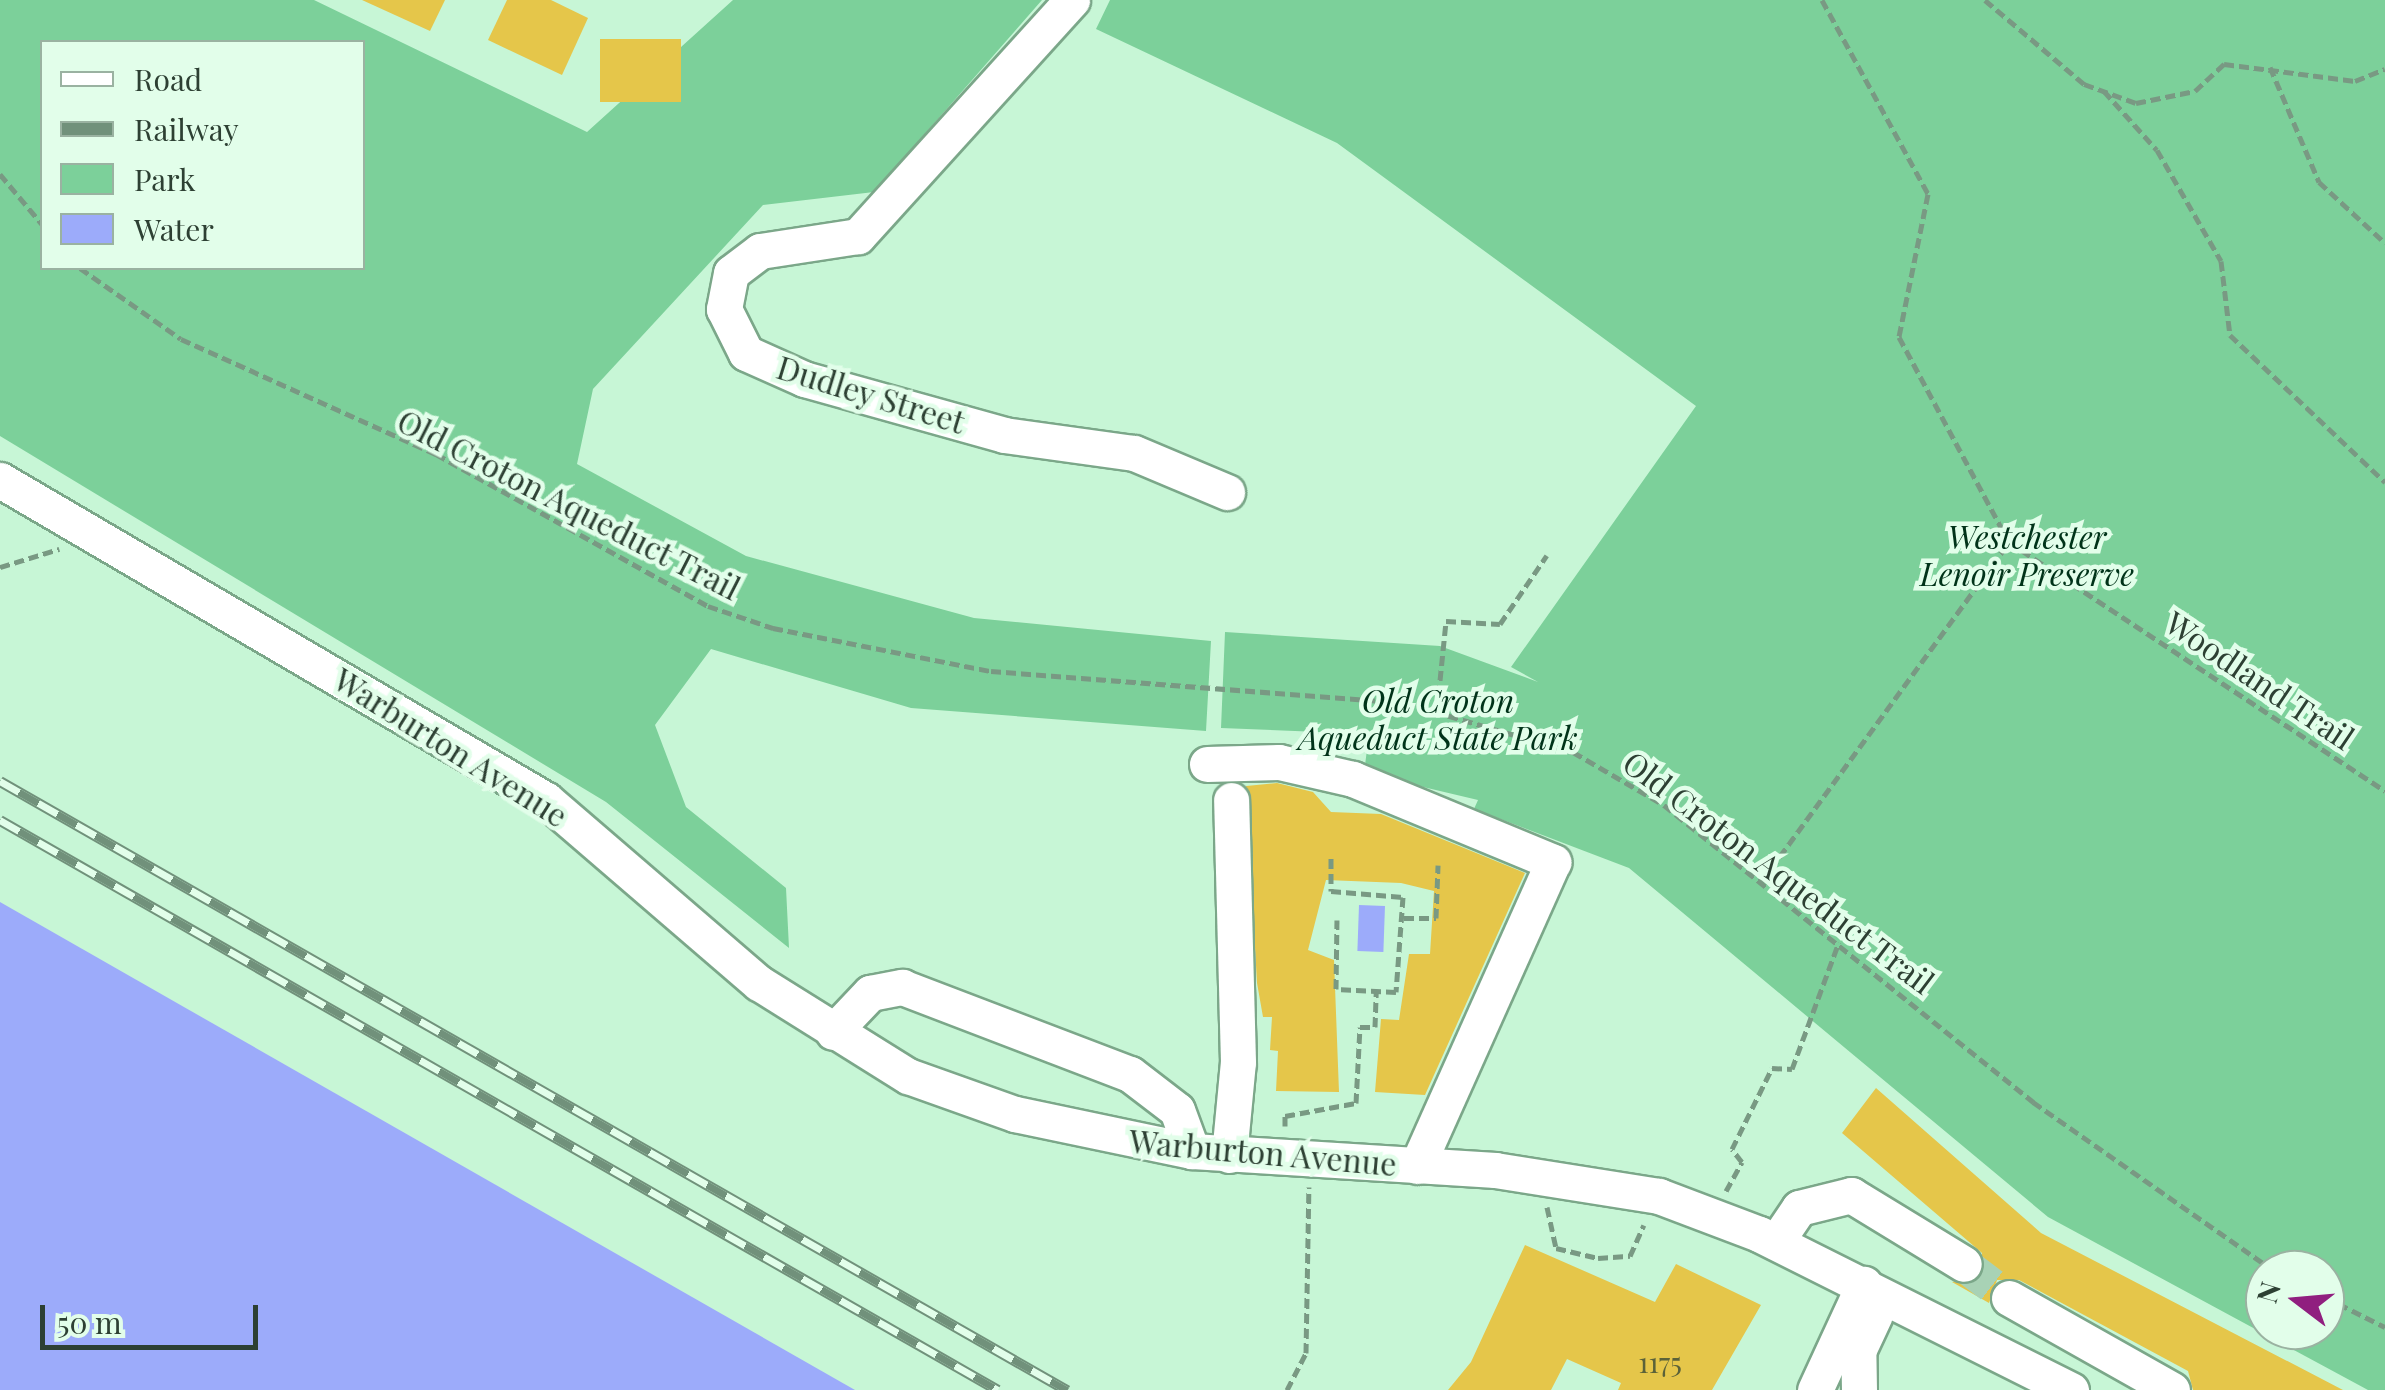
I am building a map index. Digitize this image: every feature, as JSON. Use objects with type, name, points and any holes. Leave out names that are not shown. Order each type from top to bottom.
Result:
[{"type":"street","name":"Dudley Street","points":[[1072,0],[858,236],[760,252],[731,273],[724,309],[746,353],[804,379],[1004,435],[1134,453],[1227,492]]},
{"type":"street","name":"Warburton Avenue","points":[[0,480],[546,800],[758,983],[908,1076],[1015,1114],[1192,1151],[1575,1179],[1712,1216],[1875,1290],[2070,1390]]},
{"type":"street","points":[[1207,764],[1279,762],[1353,779],[1554,862],[1417,1166]]},
{"type":"street","points":[[1228,1154],[1238,1062],[1231,800]]},
{"type":"street","points":[[833,1032],[870,992],[902,988],[1130,1074],[1177,1110],[1192,1151]]},
{"type":"street","points":[[1776,1242],[1799,1208],[1850,1195],[1964,1264]]},
{"type":"street","points":[[1816,1390],[1875,1290]]},
{"type":"street","points":[[1859,1390],[1858,1351],[1875,1290]]},
{"type":"street","points":[[2009,1298],[2172,1390]]},
{"type":"path","name":"Woodland Trail","points":[[1822,0],[1928,194],[1899,337],[2009,542],[2385,791]]},
{"type":"path","points":[[1985,0],[2018,37],[2104,91],[2136,103],[2195,91],[2224,64],[2270,67],[2355,82],[2385,69]]},
{"type":"path","points":[[2270,67],[2319,182],[2385,243]]},
{"type":"path","points":[[2104,91],[2157,150],[2221,261],[2230,335],[2385,482]]},
{"type":"path","points":[[0,174],[40,222]]},
{"type":"path","name":"Old Croton Aqueduct Trail","points":[[83,270],[181,340],[436,454],[708,606],[773,628],[991,671],[1351,695],[1437,710],[1610,769],[1762,880],[2032,1102],[2245,1250]]},
{"type":"path","points":[[0,567],[95,536]]},
{"type":"path","points":[[1762,880],[2009,542]]},
{"type":"path","points":[[1437,710],[1446,621],[1500,624],[1546,555]]},
{"type":"path","points":[[1332,858],[1330,891],[1404,897],[1396,992],[1336,989],[1337,920]]},
{"type":"path","points":[[1404,918],[1436,918],[1438,865]]},
{"type":"path","points":[[1712,1216],[1742,1162],[1732,1149],[1772,1068],[1792,1069],[1839,942]]},
{"type":"path","points":[[1284,1134],[1285,1116],[1356,1103],[1360,1027],[1375,1027],[1376,992]]},
{"type":"path","points":[[1287,1390],[1306,1353],[1310,1160]]},
{"type":"path","points":[[1547,1205],[1556,1248],[1598,1258],[1630,1256],[1644,1222]]},
{"type":"path","points":[[2345,1307],[2385,1328]]},
{"type":"green space","points":[[0,0],[314,0],[587,132],[733,0],[1042,0],[874,192],[763,205],[593,389],[577,464],[746,556],[974,618],[1211,641],[1206,731],[911,708],[711,649],[655,725],[686,807],[786,888],[789,948],[606,802],[0,436]]},
{"type":"green space","name":"Westchester Lenoir Preserve","points":[[1110,0],[2385,0],[2385,1390],[2368,1390],[2294,1350],[2345,1350],[2345,1250],[2245,1250],[2245,1324],[2048,1217],[1629,868],[1474,809],[1478,800],[1364,773],[1369,734],[1221,728],[1225,632],[1440,646],[1538,682],[1511,667],[1696,406],[1337,143],[1096,29]]},
{"type":"water","points":[[0,902],[855,1390],[0,1390]]},
{"type":"water","points":[[1359,905],[1385,906],[1383,952],[1357,951]]},
{"type":"building","points":[[362,0],[445,0],[430,31]]},
{"type":"building","points":[[507,0],[551,0],[588,18],[562,75],[488,40]]},
{"type":"building","points":[[600,39],[681,39],[681,102],[600,102]]},
{"type":"building","points":[[1277,783],[1313,792],[1331,812],[1381,814],[1525,873],[1425,1095],[1375,1092],[1381,1019],[1399,1020],[1409,954],[1430,954],[1434,891],[1401,883],[1326,880],[1308,950],[1334,960],[1339,1092],[1276,1091],[1278,1051],[1270,1050],[1272,1017],[1263,1017],[1257,983],[1246,786]]},
{"type":"building","points":[[1876,1088],[2041,1233],[2245,1339],[2245,1350],[2266,1350],[2343,1390],[2193,1390],[2188,1371],[2019,1280],[1997,1280],[1989,1303],[1952,1282],[1982,1276],[1982,1253],[1842,1133]]},
{"type":"building","points":[[1525,1245],[1655,1302],[1676,1264],[1761,1305],[1712,1390],[1618,1390],[1621,1383],[1567,1359],[1551,1390],[1448,1390],[1471,1362]]},
{"type":"tunnel","points":[[1964,1264],[2009,1298]]},
{"type":"railway","points":[[0,781],[1067,1390]]},
{"type":"railway","points":[[0,820],[998,1390]]},
{"type":"park label","name":"Old Croton Aqueduct State Park","points":[[1438,720]]}]
